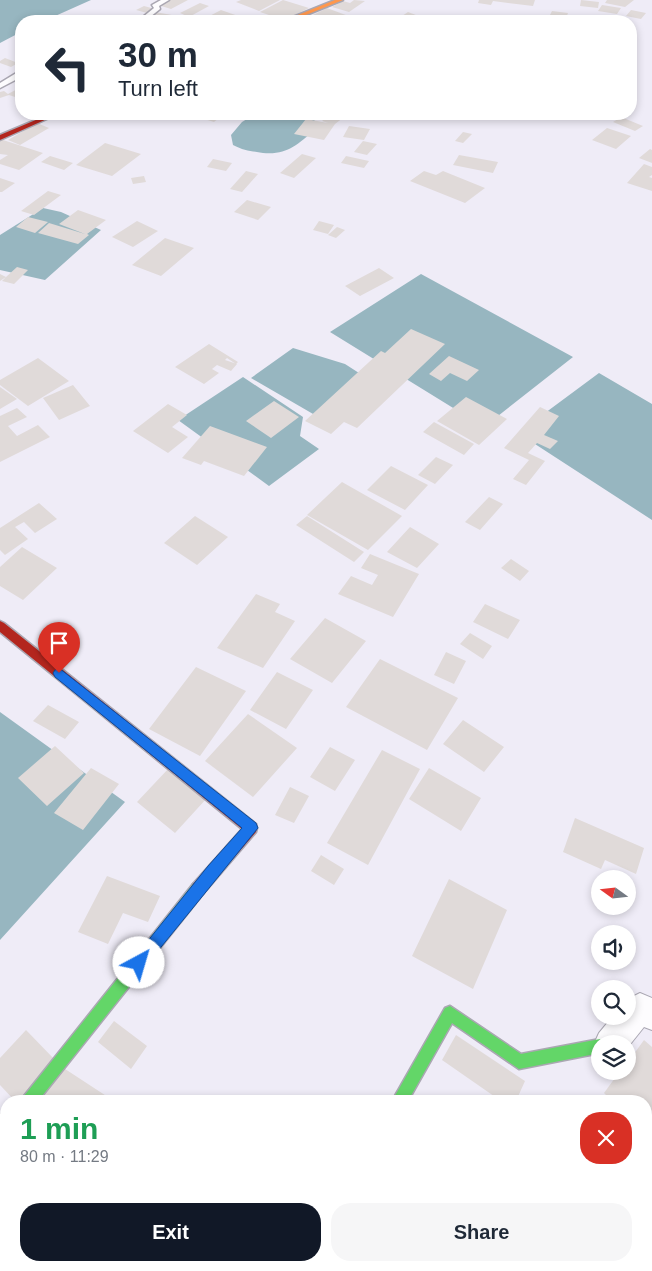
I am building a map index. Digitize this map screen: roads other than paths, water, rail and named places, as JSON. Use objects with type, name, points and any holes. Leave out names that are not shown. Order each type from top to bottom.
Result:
[{"type":"street","points":[[301,15],[340,0]]},
{"type":"street","points":[[0,138],[41,120]]},
{"type":"street","points":[[0,626],[251,828],[213,870],[33,1095]]},
{"type":"street","points":[[618,1035],[640,1008],[652,1015]]},
{"type":"street","points":[[403,1095],[450,1013],[519,1062],[591,1048]]},
{"type":"lane","points":[[149,15],[158,8],[154,6],[166,0]]},
{"type":"lane","points":[[0,86],[15,77]]},
{"type":"water","points":[[0,0],[91,0],[57,15],[15,15],[15,35],[0,43]]},
{"type":"water","points":[[245,120],[314,120],[315,130],[285,151],[263,153],[244,150],[233,145],[231,135]]},
{"type":"water","points":[[43,208],[61,212],[101,230],[45,280],[0,270],[0,235]]},
{"type":"water","points":[[421,274],[573,357],[484,427],[330,332]]},
{"type":"water","points":[[293,348],[345,364],[373,382],[320,418],[251,378]]},
{"type":"water","points":[[599,373],[652,404],[652,520],[518,433]]},
{"type":"water","points":[[243,377],[303,417],[300,436],[319,449],[269,486],[178,420]]},
{"type":"water","points":[[0,712],[125,802],[0,940]]}]
